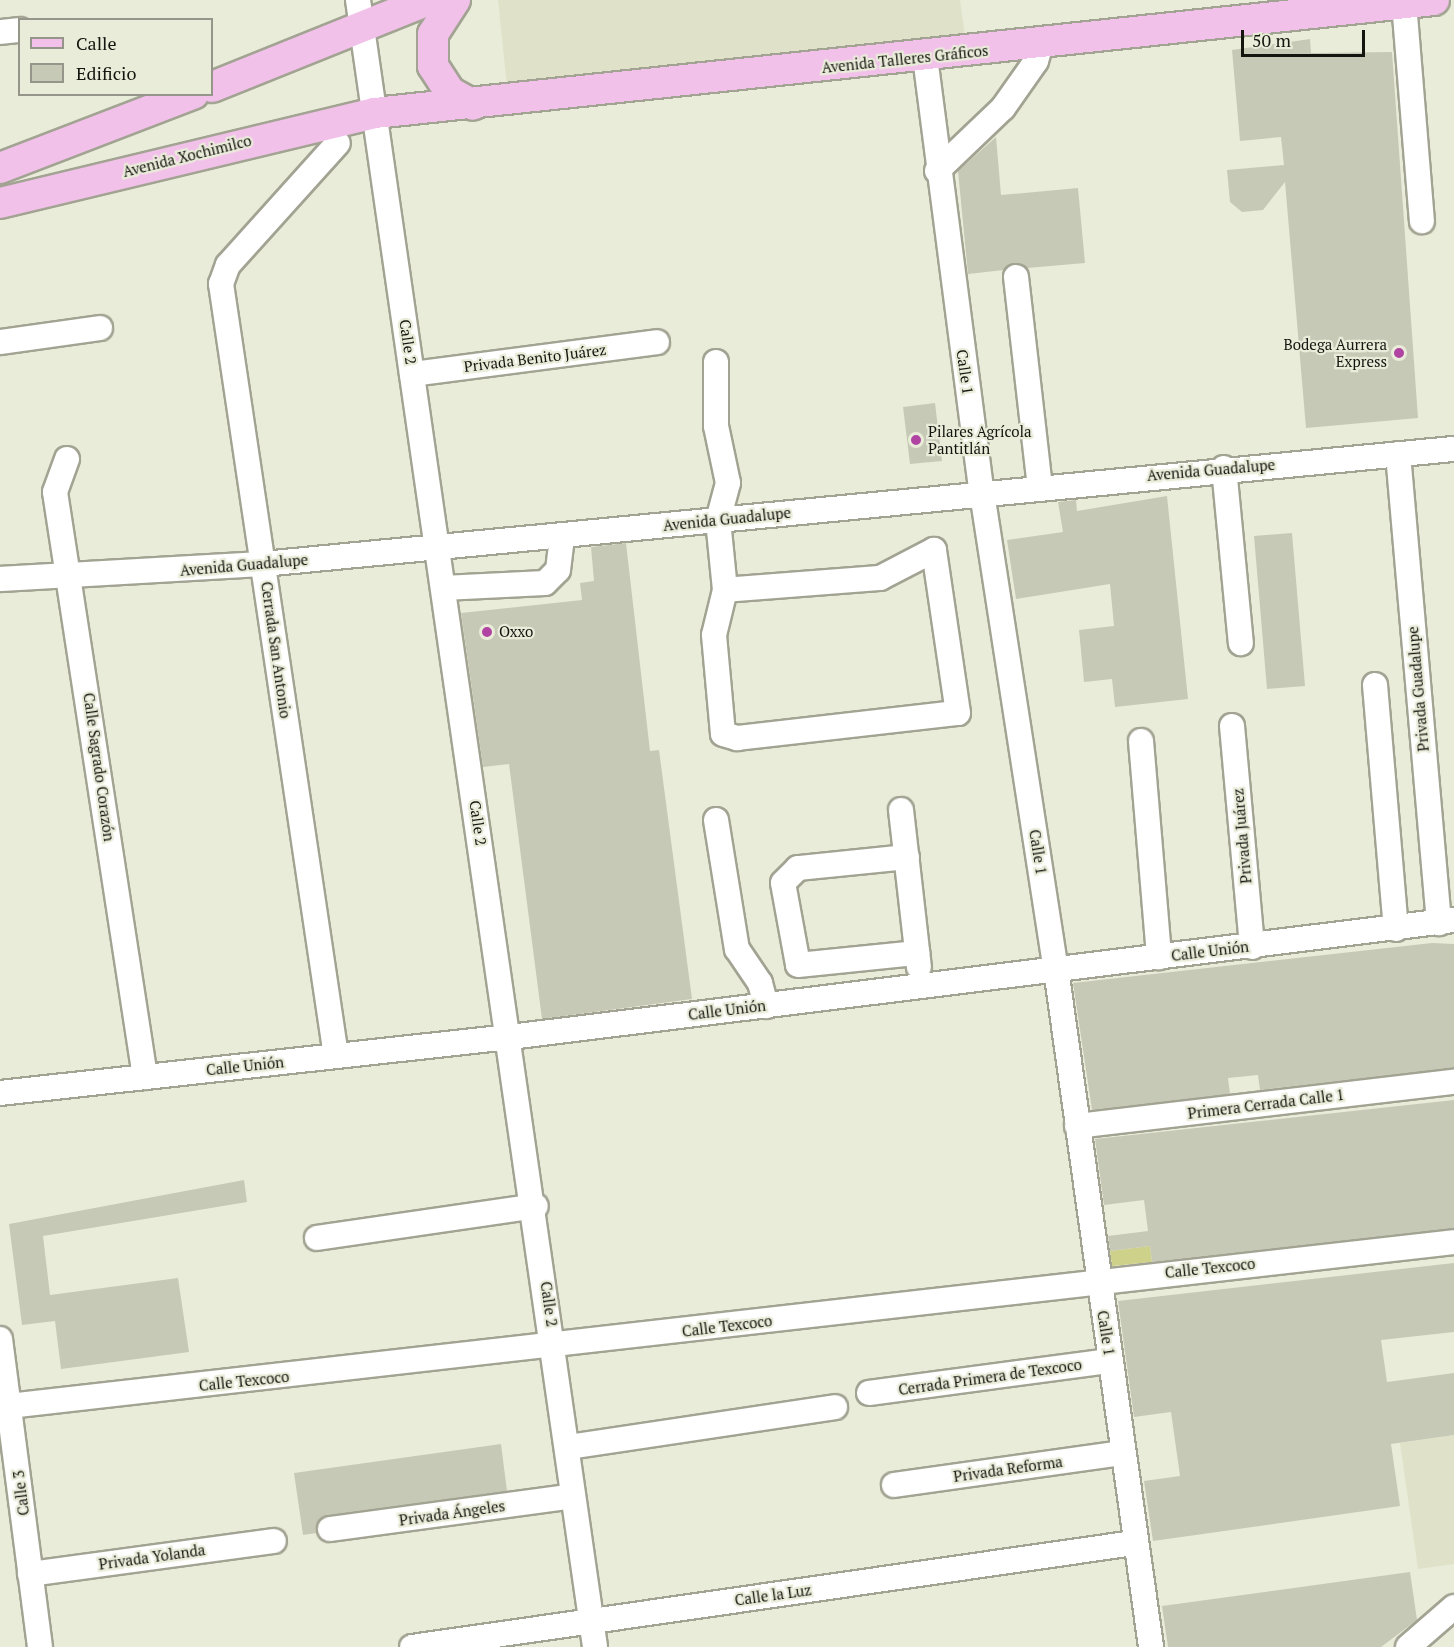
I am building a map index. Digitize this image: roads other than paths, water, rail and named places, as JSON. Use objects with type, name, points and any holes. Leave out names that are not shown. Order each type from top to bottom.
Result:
[{"type":"main road","points":[[213,86],[360,13],[428,0]]},
{"type":"main road","points":[[454,0],[433,34],[433,66],[450,92],[473,105]]},
{"type":"main road","name":"Avenida Talleres Gráficos","points":[[375,113],[473,105],[925,57],[1434,0]]},
{"type":"main road","points":[[0,168],[188,96]]},
{"type":"main road","name":"Avenida Xochimilco","points":[[0,203],[375,113]]},
{"type":"street","points":[[1404,3],[1422,221]]},
{"type":"street","name":"Calle 2","points":[[360,13],[436,548],[536,1206],[595,1647]]},
{"type":"street","points":[[0,32],[18,30]]},
{"type":"street","points":[[937,171],[1003,108],[1036,61],[1041,44]]},
{"type":"street","name":"Calle 1","points":[[925,57],[937,171],[982,493],[1056,969],[1134,1543],[1151,1647]]},
{"type":"street","name":"Cerrada San Antonio","points":[[336,1056],[222,277],[338,143]]},
{"type":"street","points":[[1016,277],[1040,487]]},
{"type":"street","points":[[0,342],[100,328]]},
{"type":"street","name":"Privada Benito Juárez","points":[[412,374],[657,342]]},
{"type":"street","points":[[716,362],[717,426],[728,483],[718,520],[725,590],[714,635],[723,734],[737,738],[958,713],[934,550],[880,578],[725,590]]},
{"type":"street","name":"Avenida Guadalupe","points":[[0,579],[71,578],[263,564],[1224,468],[1454,449]]},
{"type":"street","name":"Privada Guadalupe","points":[[1398,454],[1446,922]]},
{"type":"street","name":"Calle Sagrado Corazón","points":[[67,459],[55,489],[71,578],[145,1077]]},
{"type":"street","points":[[1224,468],[1241,644]]},
{"type":"street","points":[[443,588],[545,583],[558,570],[562,535]]},
{"type":"street","points":[[1375,685],[1396,929]]},
{"type":"street","name":"Privada Juárez","points":[[1232,726],[1252,946]]},
{"type":"street","points":[[1141,741],[1159,957]]},
{"type":"street","points":[[901,810],[920,984]]},
{"type":"street","points":[[716,820],[737,949],[760,983],[766,1006]]},
{"type":"street","points":[[907,857],[798,868],[783,883],[794,962],[798,965],[917,953]]},
{"type":"street","name":"Calle Unión","points":[[0,1093],[510,1037],[766,1006],[920,984],[1446,922]]},
{"type":"street","name":"Primera Cerrada Calle 1","points":[[1077,1126],[1454,1082]]},
{"type":"street","points":[[317,1238],[536,1206]]},
{"type":"street","name":"Calle Texcoco","points":[[5,1406],[555,1347],[1098,1280],[1454,1242]]},
{"type":"street","name":"Calle 3","points":[[0,1339],[5,1406],[40,1647]]},
{"type":"street","name":"Cerrada Primera de Texcoco","points":[[869,1393],[1110,1361]]},
{"type":"street","points":[[568,1447],[835,1407]]},
{"type":"street","name":"Privada Reforma","points":[[894,1485],[1122,1453]]},
{"type":"street","name":"Privada Ángeles","points":[[330,1530],[573,1496]]},
{"type":"street","name":"Privada Yolanda","points":[[30,1574],[274,1541]]},
{"type":"street","name":"Calle la Luz","points":[[412,1647],[1134,1543]]},
{"type":"street","points":[[1408,1647],[1454,1607]]},
{"type":"place","name":"Bodega Aurrera Express","points":[[1399,353]]},
{"type":"place","name":"Pilares Agrícola Pantitlán","points":[[916,440]]},
{"type":"place","name":"Oxxo","points":[[487,632]]}]
